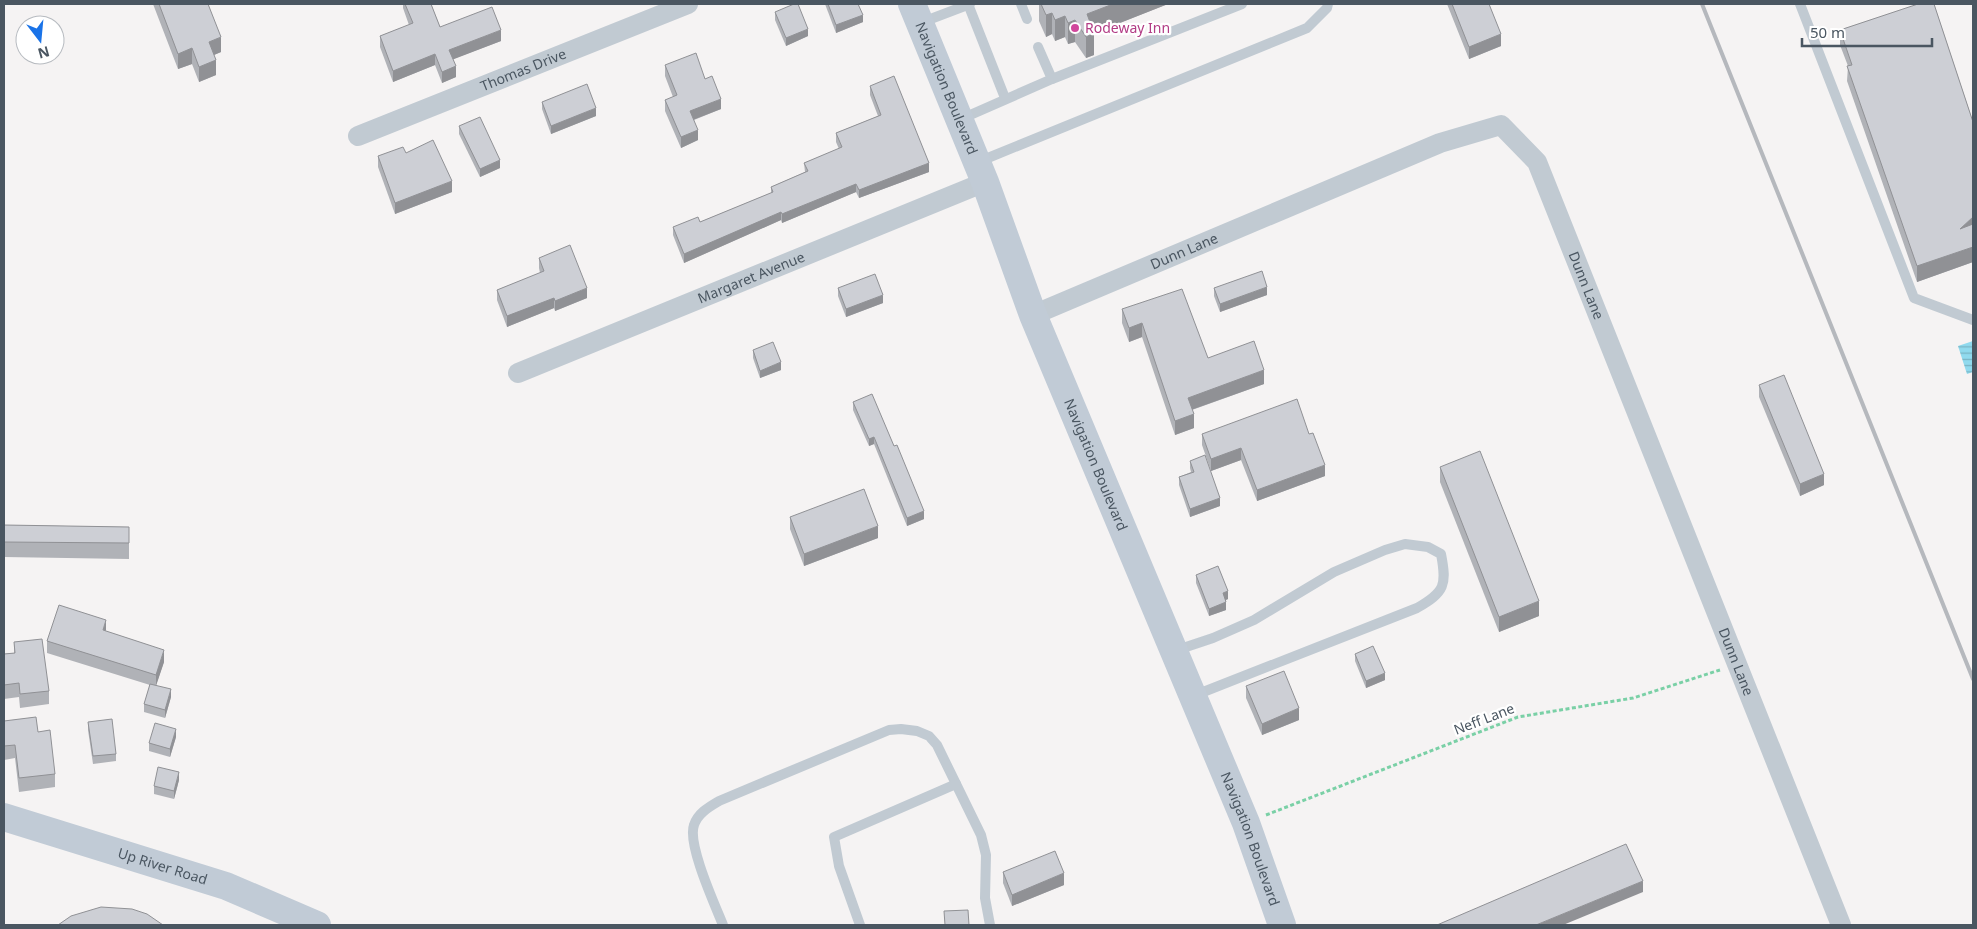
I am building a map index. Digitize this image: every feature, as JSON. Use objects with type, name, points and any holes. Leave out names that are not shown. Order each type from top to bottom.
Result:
[{"type":"street","name":"Thomas Drive","points":[[358,136],[688,4]]},
{"type":"street","name":"Navigation Boulevard","points":[[916,14],[981,172],[1033,315],[1246,823],[1282,925]]},
{"type":"street","name":"Dunn Lane","points":[[1033,315],[1440,143],[1501,126],[1537,162],[1841,925]]},
{"type":"street","name":"Margaret Avenue","points":[[518,373],[981,172]]},
{"type":"street","name":"Up River Road","points":[[4,817],[226,886],[317,925]]},
{"type":"lane","points":[[916,14],[969,4],[1005,98]]},
{"type":"lane","points":[[1020,4],[1027,19]]},
{"type":"lane","points":[[960,119],[1005,98],[1242,4]]},
{"type":"lane","points":[[981,172],[1307,28],[1327,8],[1328,4]]},
{"type":"lane","points":[[1800,4],[1914,298],[1973,320]]},
{"type":"lane","points":[[1038,47],[1052,79]]},
{"type":"lane","points":[[1174,651],[1213,638],[1254,620],[1334,572],[1386,550],[1405,544],[1428,547],[1441,554],[1445,576],[1442,589],[1433,599],[1416,608],[1192,696]]},
{"type":"lane","points":[[723,925],[694,845],[693,826],[701,813],[719,801],[862,740],[901,729],[917,731],[929,736],[938,745],[981,835],[986,855],[985,898],[990,925]]},
{"type":"lane","points":[[860,925],[839,866],[834,837],[956,784]]},
{"type":"path","name":"Neff Lane","points":[[1246,823],[1518,717],[1632,698],[1738,664]]},
{"type":"water","points":[[1973,341],[1973,372],[1967,374],[1958,346]]},
{"type":"building","points":[[159,4],[208,4],[221,37],[209,42],[216,60],[199,67],[192,48],[178,54]]},
{"type":"building","points":[[405,4],[431,4],[440,27],[492,7],[501,30],[449,50],[456,66],[442,72],[435,54],[393,71],[380,36],[413,23]]},
{"type":"building","points":[[798,4],[808,29],[786,38],[775,12]]},
{"type":"building","points":[[828,4],[858,4],[863,15],[836,25]]},
{"type":"building","points":[[1041,4],[1113,4],[1087,14],[1094,33],[1086,37],[1075,20],[1068,23],[1065,16],[1055,20],[1052,13],[1046,15]]},
{"type":"building","points":[[1452,4],[1489,4],[1501,34],[1469,47]]},
{"type":"building","points":[[1918,4],[1934,4],[1973,122],[1973,217],[1960,229],[1973,224],[1973,247],[1917,266],[1847,66],[1852,65],[1840,30]]},
{"type":"building","points":[[696,53],[705,79],[712,76],[721,99],[690,111],[698,130],[681,137],[665,100],[677,95],[665,65]]},
{"type":"building","points":[[894,76],[929,163],[859,190],[856,184],[782,214],[781,212],[684,254],[673,227],[698,217],[700,222],[773,192],[771,187],[808,171],[804,163],[842,147],[836,133],[881,115],[870,86]]},
{"type":"building","points":[[587,84],[596,108],[551,126],[542,102]]},
{"type":"building","points":[[480,117],[500,160],[480,169],[459,126]]},
{"type":"building","points":[[433,140],[452,181],[395,203],[378,156],[403,147],[406,153]]},
{"type":"building","points":[[570,245],[587,288],[555,301],[554,298],[507,316],[497,290],[544,271],[539,258]]},
{"type":"building","points":[[1262,271],[1267,287],[1220,304],[1214,288]]},
{"type":"building","points":[[875,274],[883,295],[846,309],[838,288]]},
{"type":"building","points":[[1182,289],[1208,358],[1254,341],[1264,370],[1188,398],[1194,414],[1175,421],[1142,323],[1129,328],[1122,309]]},
{"type":"building","points":[[773,342],[781,362],[760,371],[753,350]]},
{"type":"building","points":[[1784,375],[1824,474],[1800,484],[1759,385]]},
{"type":"building","points":[[872,394],[894,446],[897,445],[924,511],[907,518],[874,437],[869,439],[853,402]]},
{"type":"building","points":[[1297,399],[1309,434],[1313,433],[1325,465],[1257,490],[1241,448],[1211,459],[1202,434]]},
{"type":"building","points":[[1480,451],[1539,601],[1499,617],[1440,467]]},
{"type":"building","points":[[1205,455],[1220,498],[1190,509],[1179,477],[1194,472],[1190,461]]},
{"type":"building","points":[[864,489],[878,526],[804,554],[790,517]]},
{"type":"building","points":[[4,525],[129,527],[129,543],[4,542]]},
{"type":"building","points":[[1218,566],[1228,591],[1223,593],[1226,602],[1209,609],[1196,575]]},
{"type":"building","points":[[59,605],[106,620],[103,630],[164,650],[156,675],[47,641]]},
{"type":"building","points":[[42,639],[49,691],[20,694],[19,683],[4,685],[4,654],[15,653],[14,642]]},
{"type":"building","points":[[1373,646],[1385,673],[1366,681],[1355,654]]},
{"type":"building","points":[[1284,671],[1299,708],[1262,724],[1246,686]]},
{"type":"building","points":[[150,684],[171,689],[165,710],[144,704]]},
{"type":"building","points":[[36,717],[38,732],[50,730],[55,774],[19,778],[15,745],[4,746],[4,721]]},
{"type":"building","points":[[112,719],[116,754],[93,756],[88,722]]},
{"type":"building","points":[[155,723],[176,729],[170,749],[149,743]]},
{"type":"building","points":[[158,767],[179,772],[174,791],[154,786]]},
{"type":"building","points":[[1626,844],[1643,881],[1536,925],[1437,925]]},
{"type":"building","points":[[1055,851],[1064,873],[1012,895],[1003,872]]},
{"type":"building","points":[[101,907],[132,909],[147,914],[163,925],[58,925],[71,916]]},
{"type":"building","points":[[968,910],[969,925],[945,925],[944,911]]},
{"type":"railway","points":[[1702,4],[1973,679]]},
{"type":"place","name":"Rodeway Inn","points":[[1075,28]]}]
